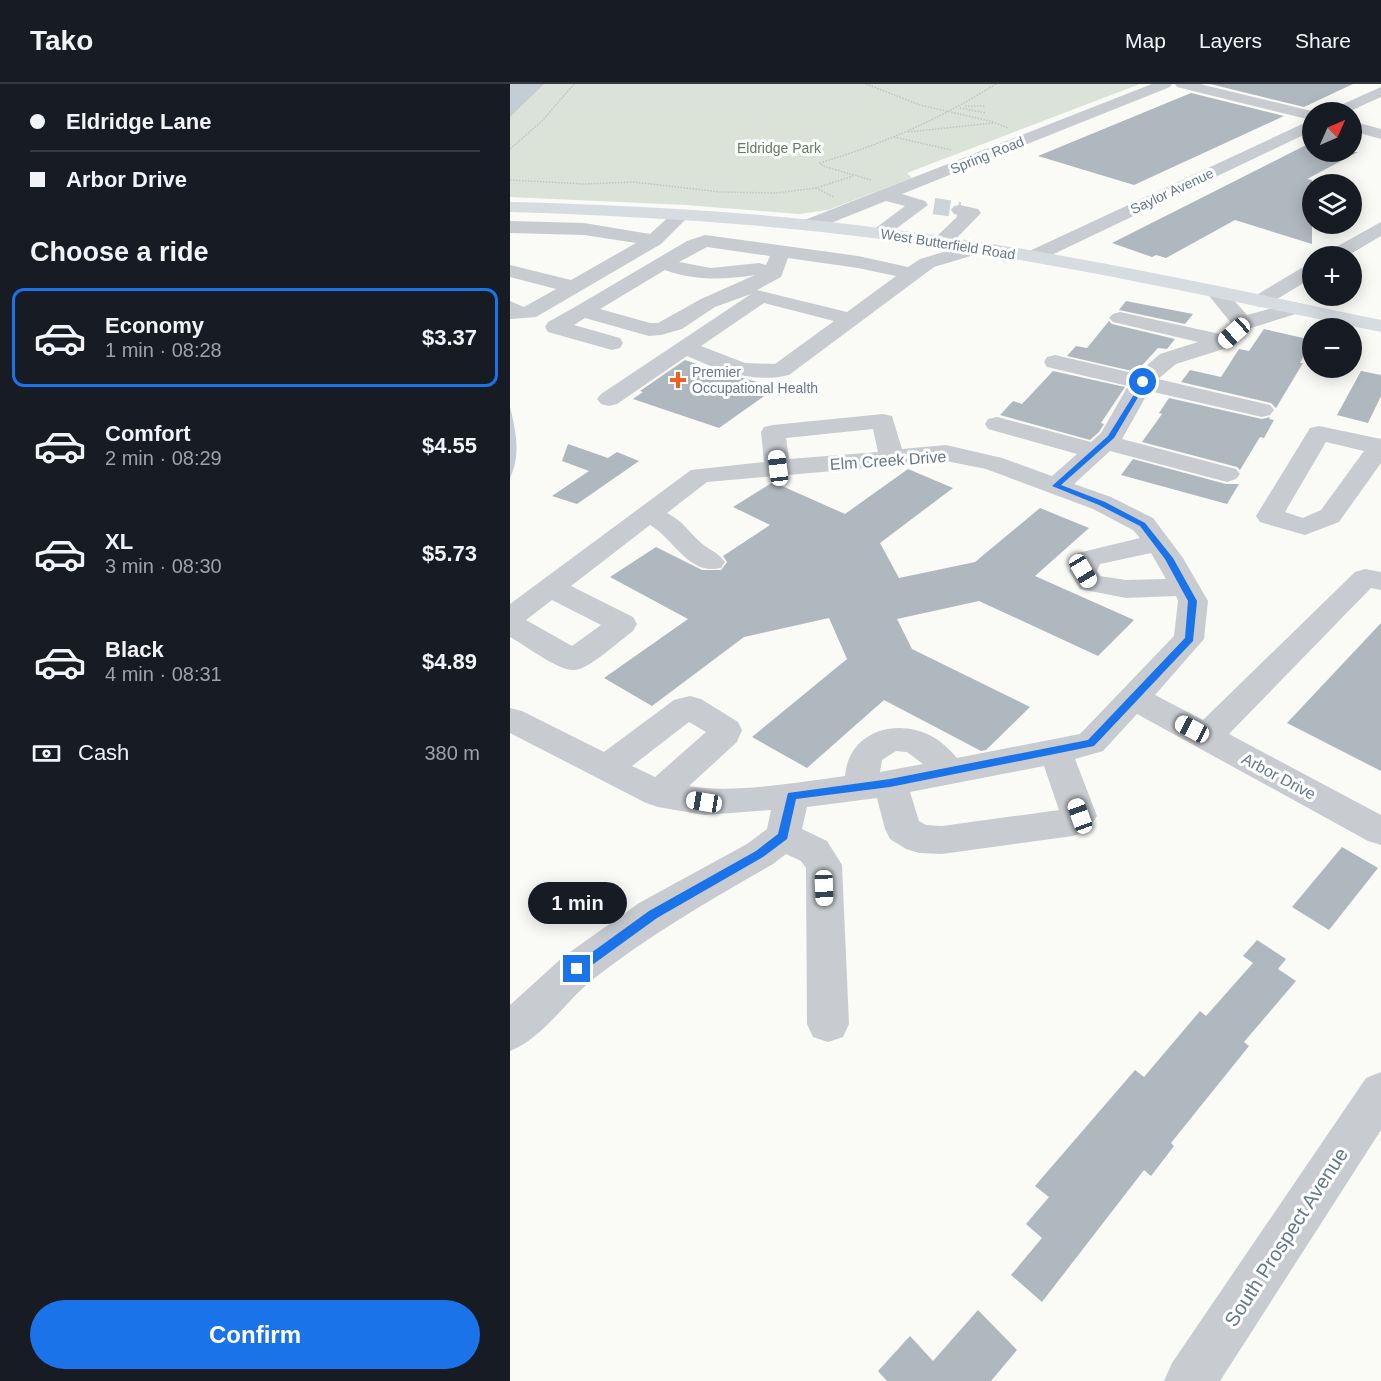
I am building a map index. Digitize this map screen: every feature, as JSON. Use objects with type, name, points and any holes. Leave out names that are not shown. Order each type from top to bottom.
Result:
[{"type":"main road","name":"West Butterfield Road","points":[[510,207],[681,215],[802,224],[902,236],[1032,257],[1381,326]]},
{"type":"street","name":"Spring Road","points":[[730,295],[747,288],[802,224],[885,195],[1165,84]]},
{"type":"street","points":[[1182,84],[1302,114]]},
{"type":"street","points":[[1358,102],[1381,91]]},
{"type":"street","name":"Saylor Avenue","points":[[1032,257],[1302,129]]},
{"type":"street","points":[[1362,129],[1381,134]]},
{"type":"street","points":[[878,233],[927,206],[885,195]]},
{"type":"street","points":[[942,242],[972,213],[960,210]]},
{"type":"street","points":[[510,307],[515,314],[529,313],[654,240],[681,215]]},
{"type":"street","points":[[510,227],[584,229],[654,240]]},
{"type":"street","points":[[510,246],[548,228]]},
{"type":"street","points":[[1351,246],[1381,228]]},
{"type":"street","points":[[902,236],[924,254],[919,268]]},
{"type":"street","points":[[730,295],[721,304],[660,345],[636,349],[556,327],[684,251],[705,241],[769,261]]},
{"type":"street","points":[[684,347],[718,362],[768,373],[781,370],[919,268],[976,248]]},
{"type":"street","points":[[664,263],[710,276],[769,261],[807,256],[919,268]]},
{"type":"street","points":[[609,399],[760,296],[807,256]]},
{"type":"street","points":[[510,271],[573,287]]},
{"type":"street","points":[[1260,301],[1302,276]]},
{"type":"street","points":[[1216,292],[1243,322]]},
{"type":"street","points":[[582,311],[649,330],[661,329],[674,324],[708,303],[730,295]]},
{"type":"street","points":[[760,296],[850,319]]},
{"type":"street","points":[[1056,486],[1100,446],[1122,421],[1143,382],[1153,370],[1168,359],[1188,351],[1224,342],[1243,322],[1295,308]]},
{"type":"street","points":[[1120,318],[1224,342]]},
{"type":"street","points":[[1055,362],[1262,410]]},
{"type":"street","points":[[778,468],[774,432],[883,421],[892,458]]},
{"type":"street","points":[[997,424],[1227,474]]},
{"type":"street","name":"Elm Creek Drive","points":[[510,618],[700,475],[945,453],[993,463],[1102,503],[1143,524],[1169,558],[1193,601],[1189,639],[1091,743],[950,772],[792,796],[704,802],[658,794],[510,719]]},
{"type":"street","points":[[650,513],[674,528],[690,548],[711,562]]},
{"type":"street","points":[[1158,543],[1096,556],[1088,559],[1083,571],[1090,582],[1108,588],[1132,591],[1185,586]]},
{"type":"street","points":[[1192,729],[1365,578],[1381,580]]},
{"type":"street","points":[[510,624],[574,660],[622,624],[550,588]]},
{"type":"street","name":"Arbor Drive","points":[[1134,698],[1381,831]]},
{"type":"street","points":[[606,768],[685,708],[690,707],[726,730],[725,734],[658,794]]},
{"type":"street","points":[[876,784],[903,829],[919,839],[942,840],[1073,822],[1080,816],[1056,752]]},
{"type":"street","points":[[510,1032],[577,969],[653,914],[760,854],[783,836],[792,796]]},
{"type":"street","points":[[783,836],[814,851],[824,865],[828,1024]]},
{"type":"street","name":"South Prospect Avenue","points":[[1190,1381],[1381,1092]]},
{"type":"path","points":[[510,149],[543,120],[574,84]]},
{"type":"path","points":[[866,84],[920,105],[951,112]]},
{"type":"path","points":[[845,173],[820,163],[872,147],[951,112],[996,84]]},
{"type":"path","points":[[963,106],[985,106]]},
{"type":"path","points":[[959,108],[986,112]]},
{"type":"path","points":[[904,132],[994,123]]},
{"type":"path","points":[[894,137],[925,144]]},
{"type":"path","points":[[510,180],[585,184],[633,182],[721,192],[776,193],[816,188],[853,176]]},
{"type":"green space","name":"Eldridge Park","points":[[510,84],[1140,84],[907,173],[912,178],[828,210],[799,214],[686,205],[510,197]]},
{"type":"shaded area","points":[[510,84],[544,84],[510,117]]},
{"type":"shaded area","points":[[510,407],[516,434],[516,452],[510,478]]},
{"type":"building","points":[[1210,84],[1353,84],[1315,102],[1302,102],[1302,107]]},
{"type":"building","points":[[1191,93],[1284,116],[1134,185],[1038,156]]},
{"type":"building","points":[[1302,147],[1302,162],[1339,162],[1316,174],[1302,174],[1302,234],[1312,234],[1312,244],[1235,220],[1166,258],[1156,255],[1152,257],[1112,243]]},
{"type":"building","points":[[1126,301],[1193,314],[1185,324],[1119,310]]},
{"type":"building","points":[[1109,321],[1112,324],[1175,339],[1167,349],[1158,348],[1136,372],[1067,356],[1076,346],[1087,348]]},
{"type":"building","points":[[1264,329],[1302,338],[1300,363],[1302,365],[1276,408],[1271,403],[1181,382],[1190,370],[1221,377],[1239,349],[1249,351]]},
{"type":"building","points":[[685,360],[777,387],[719,428],[633,399],[643,392],[640,391]]},
{"type":"building","points":[[1053,371],[1125,387],[1101,423],[1104,424],[1099,432],[1090,440],[1000,415],[1013,401],[1022,404]]},
{"type":"building","points":[[1362,371],[1381,375],[1381,396],[1368,423],[1337,415],[1357,378],[1362,378]]},
{"type":"building","points":[[1169,398],[1262,419],[1270,417],[1269,419],[1274,420],[1264,438],[1260,437],[1240,470],[1237,467],[1142,442],[1162,414],[1159,413]]},
{"type":"building","points":[[568,444],[608,458],[617,452],[639,461],[577,504],[552,496],[589,471],[562,461]]},
{"type":"building","points":[[1133,459],[1226,484],[1239,484],[1227,504],[1121,475]]},
{"type":"building","points":[[908,469],[953,488],[880,543],[899,578],[975,562],[1040,508],[1089,528],[1035,576],[1134,620],[1098,656],[979,601],[897,619],[912,649],[1030,707],[986,750],[981,751],[884,700],[807,768],[752,737],[847,659],[829,618],[744,637],[652,706],[604,678],[688,619],[610,577],[656,547],[702,570],[721,570],[727,562],[723,556],[770,525],[733,507],[773,482],[845,514]]},
{"type":"building","points":[[1381,623],[1381,771],[1287,723]]},
{"type":"building","points":[[1342,847],[1378,868],[1329,930],[1292,907]]},
{"type":"building","points":[[1257,940],[1286,959],[1278,969],[1296,981],[1244,1042],[1249,1046],[1171,1143],[1174,1146],[1151,1176],[1144,1170],[1042,1302],[1011,1275],[1042,1238],[1026,1224],[1049,1197],[1035,1186],[1135,1070],[1144,1077],[1200,1011],[1206,1016],[1253,963],[1243,956]]},
{"type":"building","points":[[978,1310],[1017,1350],[991,1381],[887,1381],[878,1371],[910,1336],[933,1361]]},
{"type":"tunnel","points":[[934,206],[960,210]]},
{"type":"place","name":"Premier Occupational Health","points":[[678,380]]},
{"type":"route","points":[[577,969],[653,914],[760,854],[783,836],[792,796],[890,783],[1056,752],[1091,743],[1189,639],[1193,601],[1169,558],[1143,524],[1102,503],[1056,486],[1111,437],[1143,382]]}]
